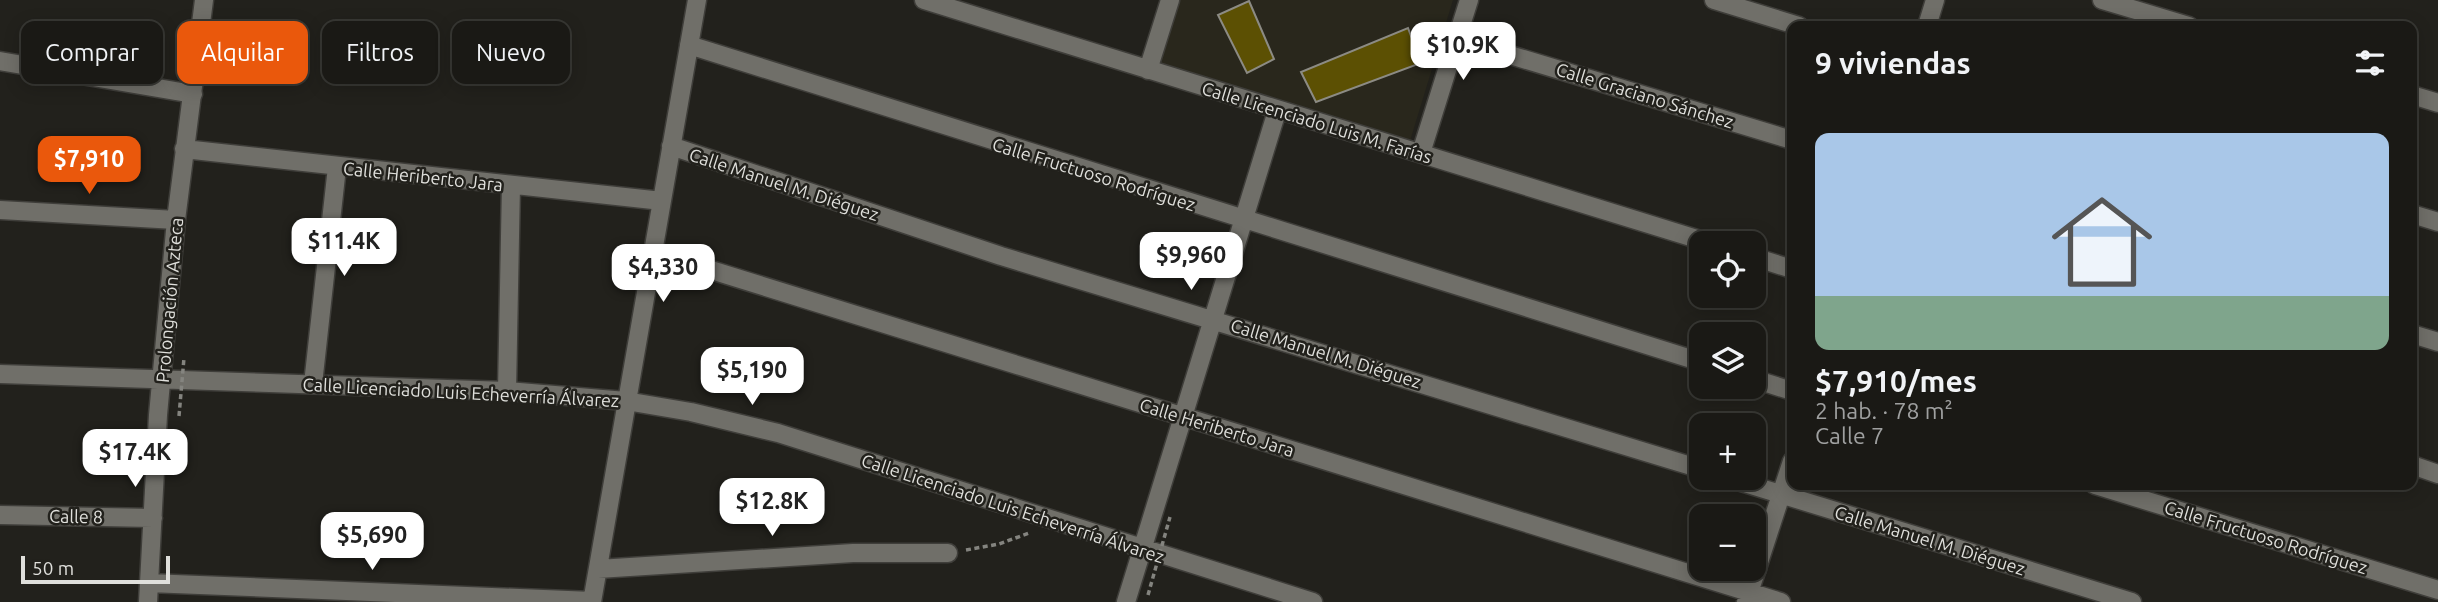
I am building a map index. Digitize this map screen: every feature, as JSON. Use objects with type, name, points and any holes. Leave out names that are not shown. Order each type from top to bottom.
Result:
[{"type":"street","name":"Prolongación Azteca","points":[[148,602],[161,378],[184,149],[204,0]]},
{"type":"street","points":[[149,583],[592,602],[697,0]]},
{"type":"street","name":"Calle Licenciado Luis M. Farías","points":[[924,0],[1689,236]]},
{"type":"street","points":[[1148,70],[1170,0]]},
{"type":"street","points":[[1421,153],[1469,0]]},
{"type":"street","points":[[1714,0],[1787,22]]},
{"type":"street","points":[[1929,21],[1935,0]]},
{"type":"street","points":[[2102,0],[2172,21]]},
{"type":"street","name":"Calle Graciano Sánchez","points":[[1457,39],[1787,138]]},
{"type":"street","name":"Calle Fructuoso Rodríguez","points":[[689,45],[1689,358]]},
{"type":"street","points":[[0,61],[193,94]]},
{"type":"street","points":[[2417,96],[2438,103]]},
{"type":"street","points":[[1126,602],[1277,111]]},
{"type":"street","name":"Calle Manuel M. Diéguez","points":[[671,146],[1001,256],[1689,465]]},
{"type":"street","name":"Calle Heriberto Jara","points":[[184,149],[662,201]]},
{"type":"street","points":[[313,384],[337,167]]},
{"type":"street","points":[[507,391],[511,185]]},
{"type":"street","points":[[0,210],[176,220]]},
{"type":"street","points":[[2417,216],[2438,222]]},
{"type":"street","name":"Calle Heriberto Jara","points":[[653,252],[1185,416],[1748,597],[1781,602]]},
{"type":"street","points":[[1766,261],[1787,267]]},
{"type":"street","points":[[2417,336],[2438,342]]},
{"type":"street","name":"Calle Licenciado Luis Echeverría Álvarez","points":[[0,374],[507,391],[626,401],[691,412],[778,433],[1054,523],[1313,602]]},
{"type":"street","points":[[1766,383],[1787,389]]},
{"type":"street","points":[[2417,467],[2438,474]]},
{"type":"street","points":[[1748,597],[1787,478]]},
{"type":"street","name":"Calle Manuel M. Diéguez","points":[[1766,489],[2132,602]]},
{"type":"street","name":"Calle Fructuoso Rodríguez","points":[[2111,490],[2438,590]]},
{"type":"street","name":"Calle 8","points":[[0,515],[153,518]]},
{"type":"street","points":[[598,569],[853,553],[948,553]]},
{"type":"path","points":[[179,416],[184,358]]},
{"type":"path","points":[[1148,596],[1170,517]]},
{"type":"path","points":[[948,553],[999,544],[1054,523]]},
{"type":"shaded area","points":[[1180,0],[1453,0],[1410,141],[1159,67]]},
{"type":"building","points":[[1249,1],[1274,59],[1247,73],[1218,15]]},
{"type":"building","points":[[1408,28],[1421,63],[1316,102],[1301,72]]}]
